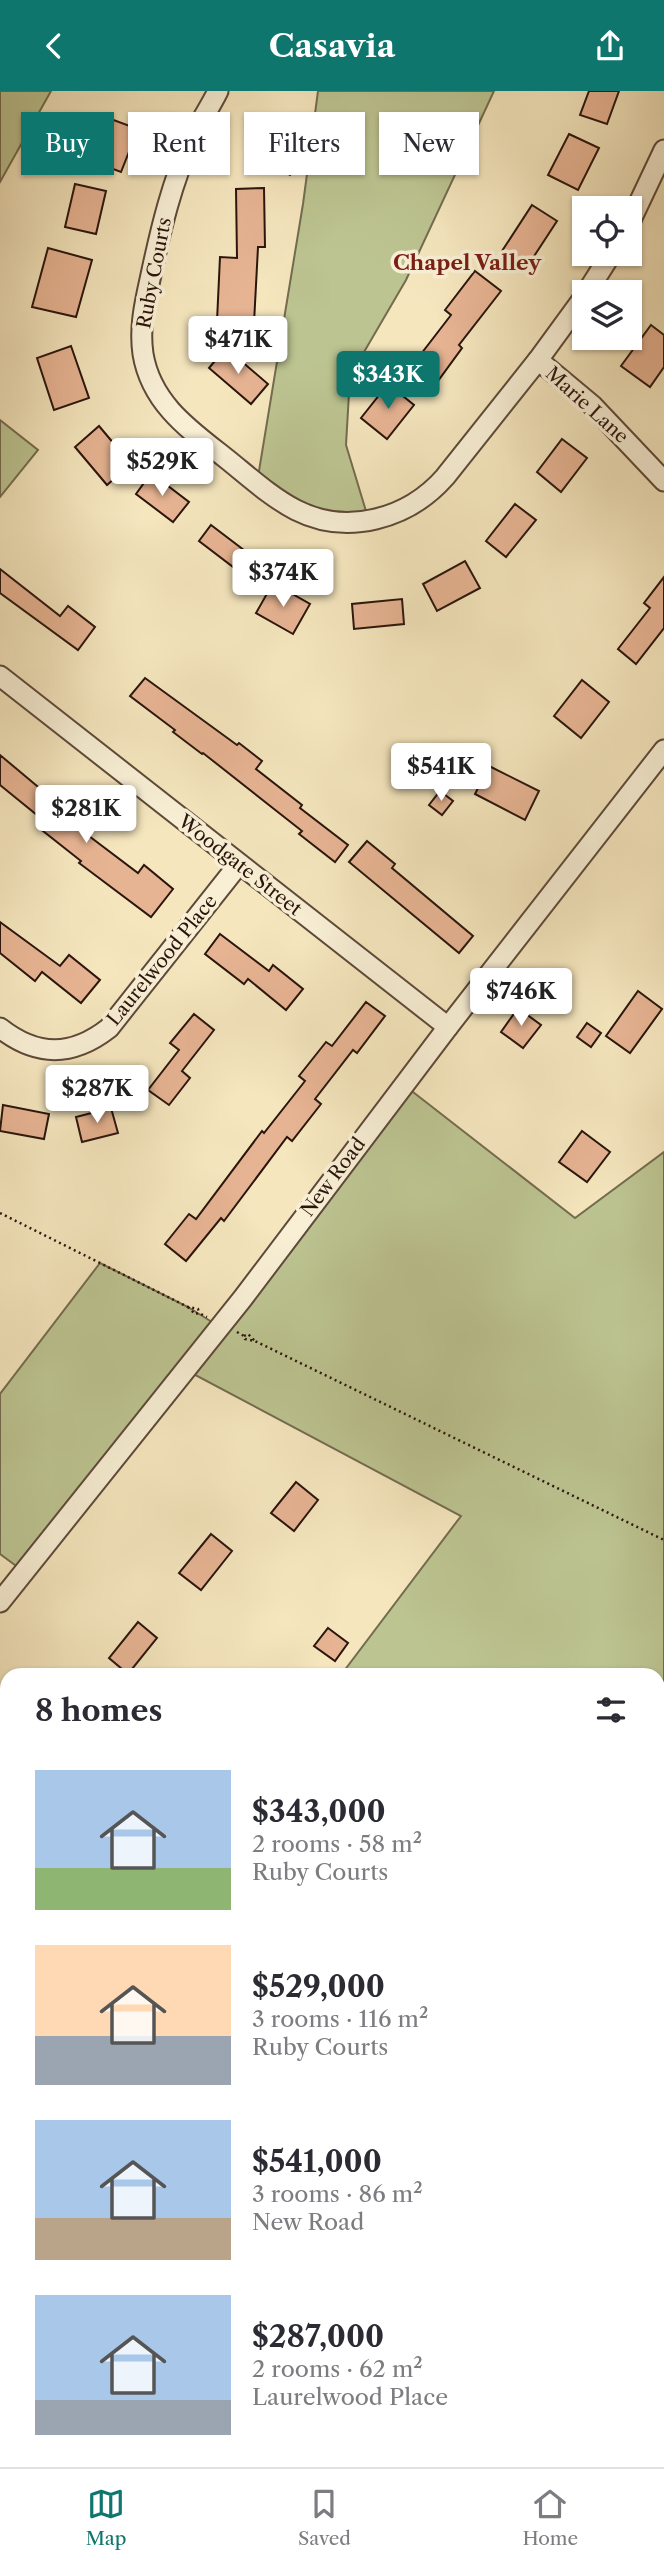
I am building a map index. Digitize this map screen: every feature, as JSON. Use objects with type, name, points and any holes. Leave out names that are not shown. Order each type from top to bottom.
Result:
[{"type":"street","name":"Ruby Courts","points":[[218,91],[193,137],[169,199],[142,314],[142,343],[148,373],[161,399],[180,422],[295,510],[343,523],[369,521],[401,511],[437,486],[572,313]]},
{"type":"street","points":[[642,197],[664,151]]},
{"type":"street","name":"Marie Lane","points":[[538,360],[592,405],[664,481]]},
{"type":"street","name":"Woodgate Street","points":[[0,677],[448,1027]]},
{"type":"street","name":"New Road","points":[[0,1602],[243,1298],[448,1027],[664,750]]},
{"type":"street","name":"Laurelwood Place","points":[[0,1028],[22,1043],[54,1050],[75,1047],[95,1039],[109,1028],[239,864]]},
{"type":"path","points":[[0,1213],[188,1307]]},
{"type":"path","points":[[255,1341],[664,1540]]},
{"type":"green space","points":[[0,91],[51,91],[39,112],[21,112],[21,145],[0,182]]},
{"type":"green space","points":[[318,91],[494,91],[479,123],[479,112],[379,112],[379,175],[455,175],[406,280],[350,376],[346,445],[369,521],[343,523],[257,483],[307,175],[365,175],[365,112],[315,112]]},
{"type":"green space","points":[[0,420],[38,450],[0,497]]},
{"type":"green space","points":[[404,1085],[575,1218],[664,1152],[664,1668],[346,1668],[461,1516],[186,1370],[23,1571],[0,1554],[0,1394],[100,1263],[188,1307],[220,1327]]},
{"type":"building","points":[[589,91],[619,91],[607,124],[580,115]]},
{"type":"building","points":[[114,120],[128,125],[128,154],[121,172],[114,169]]},
{"type":"building","points":[[569,134],[599,148],[578,190],[548,175]]},
{"type":"building","points":[[75,184],[106,191],[96,234],[65,227]]},
{"type":"building","points":[[264,188],[265,247],[258,247],[254,323],[217,321],[220,257],[237,258],[236,189]]},
{"type":"building","points":[[532,205],[557,221],[527,267],[502,251]]},
{"type":"building","points":[[48,248],[92,260],[76,317],[32,307]]},
{"type":"building","points":[[475,271],[501,291],[459,345],[462,348],[435,385],[411,367],[451,315],[445,310]]},
{"type":"building","points":[[651,325],[664,335],[664,367],[650,387],[621,366],[633,350],[642,350],[642,337]]},
{"type":"building","points":[[71,346],[89,398],[54,410],[37,358]]},
{"type":"building","points":[[226,348],[268,384],[251,404],[209,368]]},
{"type":"building","points":[[388,384],[414,405],[387,439],[361,418]]},
{"type":"building","points":[[99,426],[131,464],[107,485],[75,447]]},
{"type":"building","points":[[562,439],[587,458],[561,492],[537,472]]},
{"type":"building","points":[[149,476],[155,476],[189,502],[173,522],[136,494]]},
{"type":"building","points":[[515,504],[536,520],[506,557],[486,541]]},
{"type":"building","points":[[211,525],[253,557],[241,573],[199,541]]},
{"type":"building","points":[[465,561],[480,588],[437,611],[423,584]]},
{"type":"building","points":[[0,569],[60,616],[68,606],[95,627],[78,650],[0,593]]},
{"type":"building","points":[[664,577],[664,628],[636,664],[618,649],[650,608],[644,603]]},
{"type":"building","points":[[273,583],[310,604],[293,634],[256,613]]},
{"type":"building","points":[[402,599],[404,624],[354,629],[352,604]]},
{"type":"building","points":[[145,678],[262,761],[256,769],[348,845],[335,862],[299,834],[302,831],[130,696]]},
{"type":"building","points":[[582,680],[609,702],[581,738],[554,716]]},
{"type":"building","points":[[0,755],[84,827],[81,830],[138,873],[144,865],[173,889],[151,917],[79,863],[81,861],[38,827],[43,820],[0,785]]},
{"type":"building","points":[[489,766],[539,791],[525,820],[475,794]]},
{"type":"building","points":[[440,791],[453,801],[442,815],[429,805]]},
{"type":"building","points":[[367,841],[395,864],[392,868],[473,936],[459,953],[349,862]]},
{"type":"building","points":[[0,922],[60,966],[69,955],[100,980],[81,1003],[42,972],[35,981],[0,953]]},
{"type":"building","points":[[220,934],[269,971],[273,965],[303,989],[286,1010],[248,979],[244,984],[205,954]]},
{"type":"building","points":[[638,991],[662,1009],[630,1053],[606,1036]]},
{"type":"building","points":[[366,1002],[385,1016],[357,1053],[353,1050],[315,1099],[321,1104],[292,1141],[287,1137],[224,1221],[221,1218],[186,1261],[165,1244],[189,1214],[196,1219],[262,1131],[264,1133],[305,1081],[299,1076],[326,1042],[332,1046]]},
{"type":"building","points":[[518,1008],[541,1025],[523,1048],[501,1032]]},
{"type":"building","points":[[194,1014],[214,1030],[182,1071],[190,1078],[169,1105],[148,1090],[179,1050],[170,1043]]},
{"type":"building","points":[[587,1023],[601,1033],[591,1047],[577,1037]]},
{"type":"building","points":[[3,1105],[49,1114],[44,1139],[0,1131]]},
{"type":"building","points":[[111,1108],[118,1133],[82,1142],[76,1117]]},
{"type":"building","points":[[582,1131],[610,1152],[587,1182],[559,1162]]},
{"type":"building","points":[[296,1482],[318,1500],[294,1531],[271,1513]]},
{"type":"building","points":[[211,1534],[232,1551],[201,1590],[179,1573]]},
{"type":"building","points":[[138,1622],[157,1638],[133,1668],[121,1668],[109,1658]]},
{"type":"building","points":[[328,1628],[348,1643],[335,1661],[314,1646]]},
{"type":"district","name":"Chapel Valley","points":[[467,262]]}]
